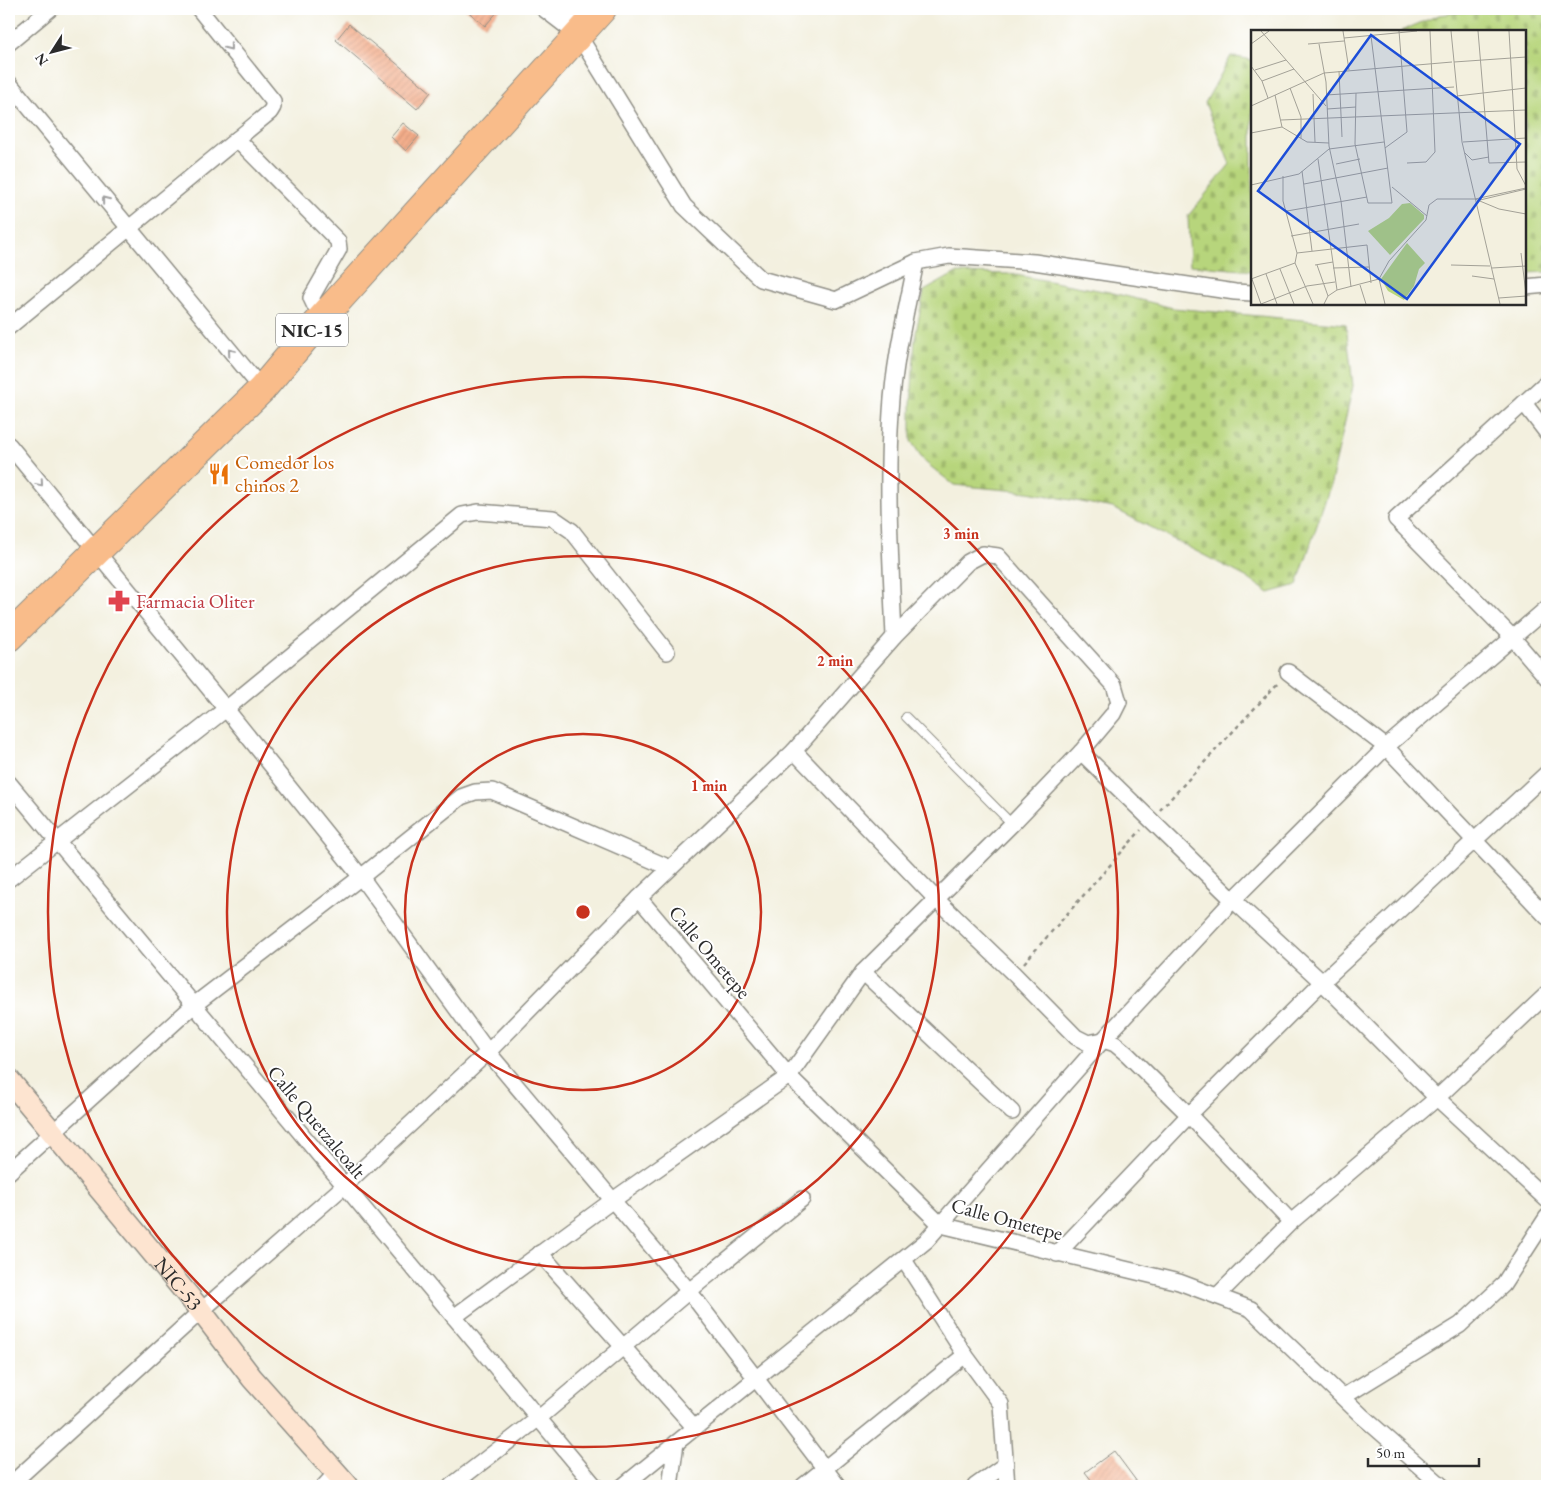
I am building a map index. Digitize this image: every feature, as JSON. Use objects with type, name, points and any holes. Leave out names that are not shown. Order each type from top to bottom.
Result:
[{"type":"highway","name":"NIC-15","points":[[9,637],[262,389],[321,319],[602,9]]},
{"type":"main road","name":"NIC-53","points":[[9,1080],[201,1311],[336,1482]]},
{"type":"street","points":[[9,43],[50,9]]},
{"type":"street","points":[[9,328],[238,139],[270,112],[273,107],[273,101],[199,9]]},
{"type":"street","points":[[544,9],[579,36]]},
{"type":"street","points":[[569,9],[579,36],[684,206],[761,278],[836,300],[916,262],[949,256],[1034,262],[1251,293]]},
{"type":"street","points":[[9,82],[262,389]]},
{"type":"street","points":[[238,139],[338,241],[339,249],[311,298],[321,319]]},
{"type":"street","points":[[894,637],[889,510],[891,412],[901,331],[916,262]]},
{"type":"street","points":[[1526,287],[1547,285]]},
{"type":"street","points":[[1547,382],[1396,519],[1513,638],[1547,678]]},
{"type":"street","points":[[1524,404],[1547,433]]},
{"type":"street","points":[[9,445],[226,709],[361,878],[488,1052],[689,1291],[838,1486]]},
{"type":"street","points":[[9,879],[226,709],[462,515],[478,512],[552,518],[572,531],[667,652]]},
{"type":"street","points":[[9,1486],[201,1311],[344,1186],[488,1052],[639,898],[794,750],[894,637],[968,562],[983,554],[998,556],[1114,685],[1119,702],[1113,714],[1081,752],[1012,824],[863,972],[789,1076],[613,1200],[454,1317]]},
{"type":"street","points":[[623,1486],[904,1260],[941,1225],[1103,1040],[1232,900],[1386,747],[1547,608]]},
{"type":"street","points":[[1288,672],[1386,747],[1547,917]]},
{"type":"street","points":[[794,750],[936,900],[1014,974],[1076,1037],[1088,1042],[1103,1040],[1115,1044],[1121,1049],[1189,1114],[1291,1222]]},
{"type":"street","points":[[1081,752],[1232,900],[1322,982],[1436,1098],[1547,1200]]},
{"type":"street","points":[[1056,1254],[1189,1114],[1322,982],[1547,773]]},
{"type":"street","name":"Calle Quetzalcoalt","points":[[9,783],[595,1486]]},
{"type":"street","points":[[9,1172],[194,1005],[361,878],[461,797],[475,792],[492,791],[670,868]]},
{"type":"street","name":"Calle Ometepe","points":[[639,898],[789,1076],[941,1225],[1179,1282],[1250,1309],[1342,1397],[1442,1486]]},
{"type":"street","points":[[863,972],[1012,1112]]},
{"type":"street","points":[[1217,1296],[1291,1222],[1436,1098],[1547,994]]},
{"type":"street","points":[[456,1485],[802,1199]]},
{"type":"street","points":[[1342,1397],[1460,1325],[1503,1285],[1547,1217]]},
{"type":"street","points":[[540,1254],[695,1428]]},
{"type":"street","points":[[904,1260],[965,1355],[1001,1404],[1008,1486]]},
{"type":"street","points":[[803,1486],[965,1355]]},
{"type":"street","points":[[670,1486],[676,1443]]},
{"type":"street","points":[[976,1486],[1006,1464]]},
{"type":"lane","points":[[906,717],[1012,824]]},
{"type":"green space","points":[[1485,9],[1547,11],[1547,272],[1526,273],[1526,30],[1403,30],[1439,15]]},
{"type":"green space","points":[[1231,56],[1251,60],[1251,271],[1190,265],[1188,216],[1230,164],[1205,103]]},
{"type":"green space","points":[[956,273],[1010,274],[1109,292],[1173,308],[1346,324],[1353,386],[1331,483],[1297,585],[1269,593],[1246,577],[1113,508],[1028,492],[954,485],[925,462],[911,441],[915,338],[924,291]]},
{"type":"building","points":[[465,9],[500,9],[485,26]]},
{"type":"building","points":[[349,24],[431,92],[417,109],[336,40]]},
{"type":"building","points":[[403,123],[419,136],[406,151],[391,137]]},
{"type":"building","points":[[1114,1451],[1140,1486],[1096,1486],[1085,1472]]},
{"type":"place","name":"Comedor los chinos 2","points":[[219,474]]},
{"type":"place","name":"Farmacia Oliter","points":[[119,601]]}]
